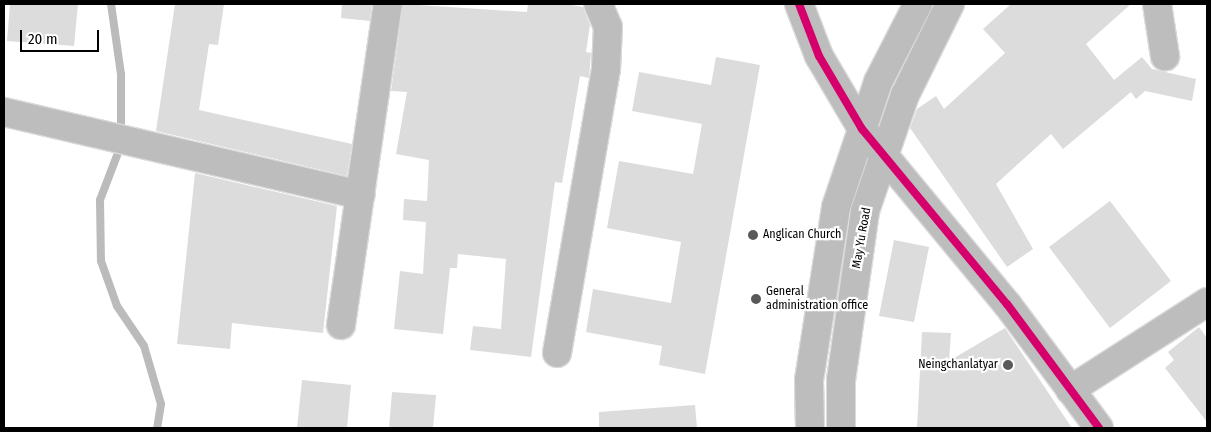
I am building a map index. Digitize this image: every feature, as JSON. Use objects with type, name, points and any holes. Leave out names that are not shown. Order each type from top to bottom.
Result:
[{"type":"main road","points":[[341,325],[388,4]]},
{"type":"main road","points":[[556,353],[606,69],[608,27],[598,4]]},
{"type":"main road","points":[[799,4],[819,56],[862,129],[885,153],[1099,428]]},
{"type":"main road","points":[[810,428],[809,380],[836,207],[878,82],[918,4]]},
{"type":"main road","name":"May Yu Road","points":[[841,428],[841,380],[865,211],[905,95],[950,4]]},
{"type":"main road","points":[[1157,4],[1165,56]]},
{"type":"main road","points":[[4,112],[99,134],[144,148],[360,195]]},
{"type":"main road","points":[[1070,390],[1207,302]]},
{"type":"building","points":[[10,4],[78,4],[74,46],[7,41]]},
{"type":"building","points":[[175,4],[224,4],[218,45],[209,44],[199,110],[352,144],[347,176],[156,131]]},
{"type":"building","points":[[342,4],[372,4],[370,21],[341,18]]},
{"type":"building","points":[[403,4],[527,12],[528,4],[566,4],[583,7],[590,25],[586,52],[591,53],[589,78],[580,76],[562,183],[555,182],[531,357],[470,350],[473,326],[501,329],[506,259],[458,254],[457,268],[450,268],[443,334],[394,329],[400,271],[423,274],[426,222],[403,220],[404,199],[427,201],[429,160],[396,154],[407,92],[391,91]]},
{"type":"building","points":[[1011,4],[1131,4],[1086,44],[1114,80],[1142,57],[1152,69],[1196,79],[1192,101],[1145,91],[1136,99],[1131,92],[1063,149],[1051,134],[996,184],[1033,249],[1007,267],[910,128],[917,109],[936,96],[944,109],[1005,53],[983,29]]},
{"type":"building","points":[[716,57],[760,65],[705,374],[659,365],[662,346],[586,332],[593,289],[671,303],[681,242],[607,228],[619,161],[693,174],[702,124],[632,111],[639,72],[711,85]]},
{"type":"building","points":[[195,173],[337,206],[323,333],[232,323],[230,349],[177,344]]},
{"type":"building","points":[[1110,201],[1171,281],[1110,328],[1049,247]]},
{"type":"building","points":[[894,240],[929,247],[914,322],[879,316]]},
{"type":"building","points":[[1199,327],[1207,338],[1207,422],[1165,368],[1174,360],[1168,352]]},
{"type":"building","points":[[1005,328],[1072,428],[917,428],[922,332],[951,333],[949,361]]},
{"type":"building","points":[[302,380],[351,385],[347,428],[297,428]]},
{"type":"building","points":[[392,392],[436,395],[433,428],[389,428]]},
{"type":"building","points":[[695,405],[697,428],[599,428],[599,412]]},
{"type":"waterway","points":[[111,4],[121,74],[121,133]]},
{"type":"waterway","points":[[121,145],[100,200],[101,261],[117,306],[144,346],[161,404],[157,428]]},
{"type":"cycle path","points":[[799,4],[819,56],[862,129],[1007,304],[1099,428]]},
{"type":"place","name":"Anglican Church","points":[[753,235]]},
{"type":"place","name":"General administration office","points":[[756,299]]},
{"type":"place","name":"Neingchanlatyar","points":[[1008,365]]}]
